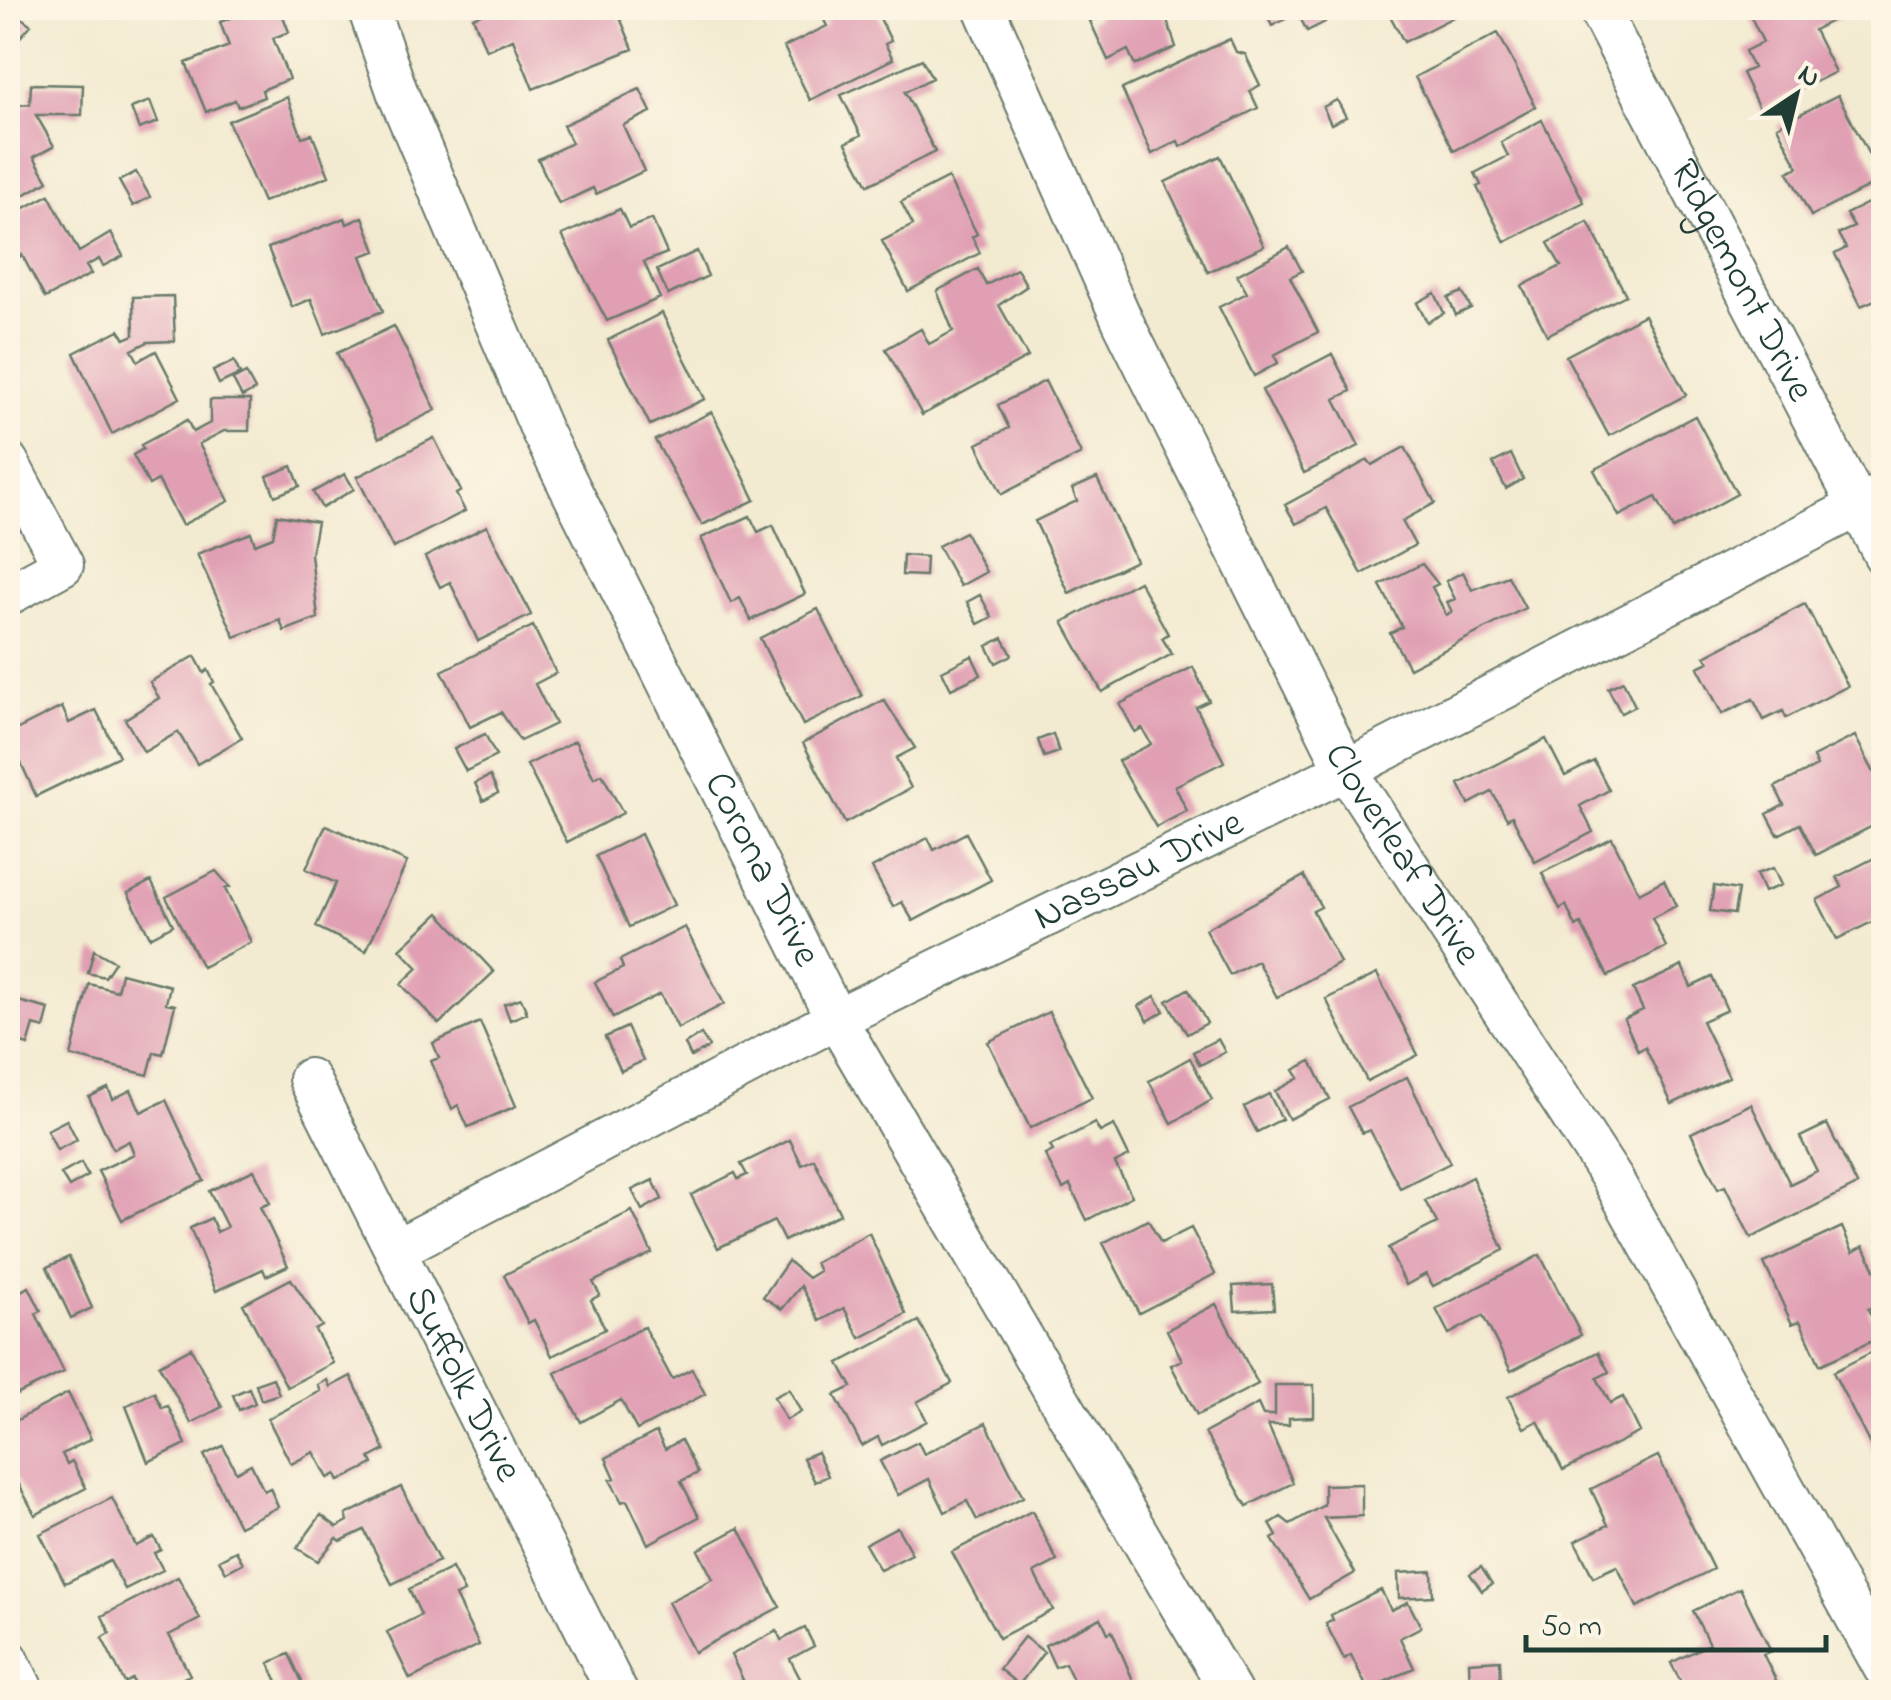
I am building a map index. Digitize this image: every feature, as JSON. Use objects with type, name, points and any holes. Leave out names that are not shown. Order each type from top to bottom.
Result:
[{"type":"street","name":"Corona Drive","points":[[368,8],[398,94],[541,430],[836,1019],[1231,1692]]},
{"type":"street","name":"Cloverleaf Drive","points":[[984,8],[1123,322],[1346,770],[1613,1180],[1884,1668]]},
{"type":"street","name":"Ridgemont Drive","points":[[1598,8],[1870,500],[1884,555]]},
{"type":"street","points":[[8,462],[63,565],[8,594]]},
{"type":"street","name":"Nassau Drive","points":[[395,1250],[836,1019],[1346,770],[1870,500]]},
{"type":"street","name":"Suffolk Drive","points":[[309,1079],[617,1692]]},
{"type":"street","points":[[8,1659],[24,1692]]},
{"type":"building","points":[[8,8],[31,25],[8,51]]},
{"type":"building","points":[[256,8],[265,12],[280,8],[289,32],[273,38],[289,79],[262,90],[264,97],[238,107],[235,100],[206,112],[186,63],[229,46],[220,22]]},
{"type":"building","points":[[496,8],[616,8],[633,49],[533,89],[513,39],[486,50],[473,17]]},
{"type":"building","points":[[818,8],[875,8],[891,41],[885,44],[893,59],[810,100],[784,47],[827,26]]},
{"type":"building","points":[[1094,8],[1163,8],[1176,47],[1135,65],[1128,50],[1108,60],[1090,21],[1098,17]]},
{"type":"building","points":[[1263,8],[1287,8],[1291,16],[1272,26]]},
{"type":"building","points":[[1295,8],[1318,8],[1325,22],[1307,31]]},
{"type":"building","points":[[1386,8],[1471,8],[1404,42]]},
{"type":"building","points":[[1766,8],[1837,8],[1841,16],[1814,30],[1835,72],[1760,110],[1742,73],[1753,68],[1745,51],[1763,42],[1750,15]]},
{"type":"building","points":[[1498,33],[1536,107],[1454,151],[1415,77]]},
{"type":"building","points":[[1230,39],[1236,52],[1245,54],[1260,85],[1250,91],[1258,108],[1180,147],[1178,141],[1152,154],[1122,89]]},
{"type":"building","points":[[922,59],[932,78],[905,92],[935,152],[868,185],[846,143],[861,135],[841,95]]},
{"type":"building","points":[[31,84],[83,85],[82,115],[36,115],[54,146],[34,157],[48,181],[8,204],[8,106],[30,104]]},
{"type":"building","points":[[640,89],[651,112],[623,125],[644,171],[596,194],[593,188],[559,204],[538,159],[572,143],[563,125]]},
{"type":"building","points":[[1838,95],[1882,180],[1811,216],[1788,172],[1798,167],[1777,126]]},
{"type":"building","points":[[287,97],[302,137],[312,134],[329,176],[263,202],[228,121]]},
{"type":"building","points":[[1337,100],[1346,117],[1331,124],[1323,107]]},
{"type":"building","points":[[150,101],[158,122],[139,129],[131,108]]},
{"type":"building","points":[[1542,120],[1584,202],[1505,242],[1477,187],[1481,185],[1475,173],[1508,156],[1501,142]]},
{"type":"building","points":[[1220,156],[1264,246],[1208,272],[1165,182]]},
{"type":"building","points":[[136,172],[150,197],[133,206],[119,181]]},
{"type":"building","points":[[948,178],[977,234],[972,237],[980,253],[908,291],[882,241],[913,225],[901,202]]},
{"type":"building","points":[[49,195],[79,252],[111,233],[123,256],[103,266],[99,259],[86,266],[91,274],[45,298],[22,255],[17,259],[8,240],[12,235],[8,217]]},
{"type":"building","points":[[1884,195],[1884,296],[1861,306],[1835,254],[1846,248],[1838,234],[1854,227],[1846,214]]},
{"type":"building","points":[[620,209],[629,228],[652,219],[667,253],[644,262],[660,298],[607,321],[562,235]]},
{"type":"building","points":[[363,217],[376,251],[361,256],[383,311],[325,334],[311,299],[292,307],[268,248],[345,218],[347,224]]},
{"type":"building","points":[[1588,222],[1626,295],[1547,335],[1522,286],[1561,266],[1548,243]]},
{"type":"building","points":[[1289,247],[1302,271],[1290,277],[1318,332],[1274,355],[1278,363],[1254,376],[1219,307],[1247,293],[1237,275]]},
{"type":"building","points":[[697,251],[708,276],[668,295],[657,270]]},
{"type":"building","points":[[978,269],[986,285],[1017,269],[1027,286],[999,305],[1028,357],[922,415],[886,349],[921,329],[929,344],[953,331],[937,291]]},
{"type":"building","points":[[1462,292],[1471,308],[1456,315],[1448,298]]},
{"type":"building","points":[[1435,293],[1444,313],[1427,322],[1417,303]]},
{"type":"building","points":[[173,296],[175,341],[148,342],[132,350],[138,361],[156,351],[180,398],[112,434],[74,353],[119,330],[125,339],[134,335],[133,297]]},
{"type":"building","points":[[662,313],[705,399],[650,425],[608,340]]},
{"type":"building","points":[[1644,315],[1686,395],[1609,436],[1566,356]]},
{"type":"building","points":[[394,326],[436,410],[379,438],[337,353]]},
{"type":"building","points":[[1332,354],[1351,391],[1335,399],[1359,446],[1304,473],[1262,390]]},
{"type":"building","points":[[234,361],[240,374],[219,384],[213,371]]},
{"type":"building","points":[[246,373],[255,390],[242,397],[233,380]]},
{"type":"building","points":[[1045,381],[1081,454],[1002,494],[977,444],[1009,428],[998,405]]},
{"type":"building","points":[[210,400],[250,400],[249,431],[224,431],[199,444],[229,501],[182,525],[158,480],[149,485],[133,455],[143,449],[141,445],[187,420],[193,432],[210,423]]},
{"type":"building","points":[[712,412],[755,500],[702,525],[655,440]]},
{"type":"building","points":[[1695,416],[1737,494],[1673,529],[1656,497],[1619,516],[1594,470]]},
{"type":"building","points":[[434,438],[461,491],[456,494],[465,511],[393,548],[357,477]]},
{"type":"building","points":[[1405,447],[1435,503],[1402,521],[1415,545],[1362,574],[1326,508],[1296,524],[1285,505],[1368,460],[1372,465]]},
{"type":"building","points":[[1511,454],[1523,479],[1506,489],[1493,463]]},
{"type":"building","points":[[292,466],[300,486],[275,496],[267,476]]},
{"type":"building","points":[[345,474],[354,489],[322,508],[313,492]]},
{"type":"building","points":[[1097,478],[1136,561],[1069,593],[1035,521],[1077,501],[1072,489]]},
{"type":"building","points":[[277,515],[317,522],[311,554],[318,618],[284,631],[280,620],[235,637],[197,554],[251,533],[255,544],[273,537]]},
{"type":"building","points":[[750,516],[758,532],[773,525],[805,594],[751,620],[740,598],[731,603],[701,538]]},
{"type":"building","points":[[487,526],[531,615],[478,641],[450,582],[440,587],[425,557]]},
{"type":"building","points":[[965,532],[986,572],[960,586],[938,546]]},
{"type":"building","points":[[903,555],[926,557],[925,576],[902,575]]},
{"type":"building","points":[[1422,564],[1438,584],[1432,587],[1446,615],[1452,612],[1447,602],[1455,599],[1446,581],[1463,572],[1472,590],[1508,576],[1525,608],[1409,668],[1390,633],[1402,627],[1380,585]]},
{"type":"building","points":[[1139,581],[1168,634],[1162,638],[1172,654],[1102,692],[1063,622]]},
{"type":"building","points":[[980,595],[992,617],[978,624],[967,602]]},
{"type":"building","points":[[1805,604],[1848,686],[1786,718],[1783,711],[1764,720],[1753,699],[1722,714],[1698,667],[1709,662],[1705,656]]},
{"type":"building","points":[[818,609],[862,696],[803,725],[760,638]]},
{"type":"building","points":[[533,626],[556,673],[535,684],[555,724],[520,741],[501,712],[470,727],[442,671]]},
{"type":"building","points":[[1003,638],[1012,655],[996,663],[987,646]]},
{"type":"building","points":[[195,656],[204,673],[208,670],[214,682],[211,684],[242,738],[197,764],[178,732],[144,752],[125,719],[159,698],[150,682]]},
{"type":"building","points":[[972,656],[981,675],[951,689],[942,671]]},
{"type":"building","points":[[1193,667],[1209,701],[1196,707],[1224,762],[1175,786],[1187,811],[1156,827],[1118,761],[1151,744],[1142,728],[1135,732],[1120,704]]},
{"type":"building","points":[[1623,681],[1635,706],[1621,713],[1608,688]]},
{"type":"building","points":[[884,700],[915,748],[896,758],[911,788],[845,823],[803,743]]},
{"type":"building","points":[[62,707],[69,723],[96,710],[119,756],[36,796],[8,734]]},
{"type":"building","points":[[485,734],[496,756],[466,771],[454,749]]},
{"type":"building","points":[[1053,734],[1059,752],[1044,757],[1038,740]]},
{"type":"building","points":[[1855,736],[1884,792],[1879,800],[1884,820],[1816,855],[1800,824],[1778,835],[1767,814],[1784,805],[1775,787],[1817,766],[1813,757]]},
{"type":"building","points":[[1546,739],[1565,776],[1594,761],[1609,790],[1580,806],[1593,832],[1535,862],[1512,816],[1507,819],[1492,792],[1469,804],[1459,784]]},
{"type":"building","points":[[575,741],[594,778],[602,774],[623,813],[567,842],[527,765]]},
{"type":"building","points":[[490,776],[498,793],[483,801],[475,783]]},
{"type":"building","points":[[326,825],[407,862],[366,951],[316,927],[336,883],[306,869]]},
{"type":"building","points":[[966,833],[991,880],[913,921],[902,902],[893,907],[872,868],[928,838],[934,850]]},
{"type":"building","points":[[641,834],[674,905],[629,927],[596,856]]},
{"type":"building","points":[[1612,838],[1639,893],[1664,880],[1676,906],[1652,918],[1666,947],[1608,976],[1581,924],[1576,927],[1566,905],[1560,909],[1542,873]]},
{"type":"building","points":[[1884,853],[1884,916],[1837,939],[1817,900],[1842,887],[1837,877]]},
{"type":"building","points":[[1773,868],[1781,885],[1764,892],[1756,874]]},
{"type":"building","points":[[216,871],[230,887],[225,889],[251,942],[202,967],[166,897]]},
{"type":"building","points":[[1304,876],[1321,907],[1313,911],[1340,963],[1277,997],[1257,961],[1230,975],[1205,929]]},
{"type":"building","points":[[151,881],[173,925],[150,937],[128,893]]},
{"type":"building","points":[[1714,886],[1738,890],[1734,914],[1710,911]]},
{"type":"building","points":[[439,913],[494,972],[439,1024],[401,984],[418,968],[400,949]]},
{"type":"building","points":[[685,927],[724,1004],[678,1028],[660,994],[613,1018],[595,982],[623,968],[620,960]]},
{"type":"building","points":[[94,950],[115,962],[105,977],[88,973]]},
{"type":"building","points":[[1682,966],[1691,987],[1712,977],[1727,1010],[1702,1021],[1729,1077],[1672,1104],[1645,1047],[1638,1051],[1624,1019],[1643,1010],[1633,989]]},
{"type":"building","points":[[121,973],[170,986],[166,1003],[175,1005],[163,1054],[154,1052],[148,1075],[71,1056],[89,984],[117,991]]},
{"type":"building","points":[[1377,974],[1418,1055],[1367,1081],[1326,999]]},
{"type":"building","points":[[1188,989],[1207,1023],[1187,1034],[1167,1001]]},
{"type":"building","points":[[1155,996],[1164,1011],[1148,1021],[1139,1006]]},
{"type":"building","points":[[521,998],[527,1013],[510,1020],[504,1004]]},
{"type":"building","points":[[14,1000],[49,1009],[44,1028],[34,1025],[28,1045],[8,1039]]},
{"type":"building","points":[[1049,1012],[1092,1098],[1030,1128],[988,1042]]},
{"type":"building","points":[[480,1022],[516,1106],[468,1127],[458,1105],[452,1109],[431,1061],[439,1058],[433,1043]]},
{"type":"building","points":[[627,1027],[643,1061],[621,1071],[605,1037]]},
{"type":"building","points":[[701,1034],[709,1047],[691,1057],[685,1044]]},
{"type":"building","points":[[1218,1039],[1225,1052],[1200,1065],[1193,1052]]},
{"type":"building","points":[[1190,1058],[1212,1100],[1172,1123],[1149,1081]]},
{"type":"building","points":[[1311,1061],[1330,1099],[1289,1119],[1275,1091],[1299,1078],[1294,1070]]},
{"type":"building","points":[[1407,1077],[1450,1163],[1400,1188],[1370,1130],[1362,1133],[1348,1107]]},
{"type":"building","points":[[108,1088],[113,1099],[131,1090],[141,1112],[166,1100],[204,1181],[122,1220],[98,1171],[134,1154],[129,1141],[113,1149],[89,1097]]},
{"type":"building","points":[[1269,1094],[1282,1119],[1257,1132],[1244,1107]]},
{"type":"building","points":[[1751,1104],[1790,1184],[1817,1171],[1800,1137],[1827,1124],[1857,1185],[1751,1238],[1725,1186],[1718,1189],[1691,1133]]},
{"type":"building","points":[[67,1120],[77,1140],[57,1150],[47,1130]]},
{"type":"building","points":[[1095,1123],[1100,1132],[1114,1125],[1129,1156],[1115,1163],[1132,1196],[1087,1220],[1070,1185],[1063,1189],[1045,1155],[1053,1151],[1050,1146]]},
{"type":"building","points":[[790,1140],[802,1165],[814,1159],[840,1214],[784,1241],[774,1221],[718,1248],[691,1195],[735,1173],[738,1179],[747,1175],[741,1164]]},
{"type":"building","points":[[81,1163],[88,1176],[69,1187],[61,1174]]},
{"type":"building","points":[[254,1170],[270,1203],[260,1207],[288,1266],[266,1276],[263,1269],[216,1291],[190,1228],[211,1218],[217,1232],[227,1227],[209,1191]]},
{"type":"building","points":[[1472,1177],[1504,1250],[1433,1286],[1426,1274],[1406,1285],[1388,1248],[1437,1223],[1425,1201]]},
{"type":"building","points":[[653,1180],[662,1199],[642,1210],[632,1190]]},
{"type":"building","points":[[632,1211],[652,1253],[593,1282],[600,1295],[591,1300],[605,1329],[552,1356],[534,1320],[528,1323],[504,1275]]},
{"type":"building","points":[[1148,1220],[1161,1243],[1191,1228],[1215,1274],[1139,1313],[1103,1243]]},
{"type":"building","points":[[1842,1227],[1853,1252],[1864,1246],[1884,1288],[1884,1302],[1868,1309],[1881,1337],[1820,1365],[1800,1321],[1792,1324],[1764,1263]]},
{"type":"building","points":[[869,1233],[906,1314],[860,1338],[844,1308],[820,1321],[801,1286],[782,1309],[763,1297],[788,1261],[808,1278],[819,1271],[815,1263]]},
{"type":"building","points":[[1540,1255],[1581,1335],[1511,1371],[1483,1316],[1449,1334],[1436,1309]]},
{"type":"building","points":[[69,1257],[92,1308],[71,1318],[47,1267]]},
{"type":"building","points":[[291,1279],[322,1326],[315,1330],[333,1363],[287,1387],[243,1304]]},
{"type":"building","points":[[1272,1284],[1274,1309],[1235,1311],[1233,1286]]},
{"type":"building","points":[[29,1287],[41,1311],[36,1314],[64,1372],[8,1399],[8,1297]]},
{"type":"building","points":[[1216,1304],[1258,1384],[1197,1415],[1171,1365],[1182,1360],[1167,1330]]},
{"type":"building","points":[[919,1321],[952,1383],[917,1402],[927,1421],[882,1445],[878,1437],[862,1446],[835,1395],[852,1387],[839,1363]]},
{"type":"building","points":[[644,1327],[672,1379],[692,1369],[705,1394],[637,1430],[621,1400],[581,1422],[555,1373]]},
{"type":"building","points":[[191,1348],[222,1407],[191,1423],[159,1365]]},
{"type":"building","points":[[1878,1349],[1884,1357],[1884,1472],[1833,1372]]},
{"type":"building","points":[[1598,1352],[1609,1372],[1597,1378],[1610,1403],[1623,1397],[1640,1432],[1563,1470],[1538,1421],[1524,1428],[1508,1397]]},
{"type":"building","points":[[351,1376],[385,1450],[370,1458],[373,1464],[339,1481],[336,1474],[328,1478],[314,1452],[291,1464],[268,1419],[321,1391],[318,1385],[327,1380],[330,1387]]},
{"type":"building","points":[[273,1378],[279,1394],[261,1400],[256,1384]]},
{"type":"building","points":[[1275,1385],[1314,1385],[1314,1417],[1289,1418],[1289,1425],[1268,1425],[1293,1483],[1247,1506],[1205,1433],[1258,1404],[1263,1415],[1275,1415]]},
{"type":"building","points":[[249,1388],[255,1403],[239,1410],[233,1395]]},
{"type":"building","points":[[789,1389],[801,1412],[786,1420],[774,1397]]},
{"type":"building","points":[[154,1392],[162,1408],[168,1406],[186,1444],[148,1462],[126,1406]]},
{"type":"building","points":[[68,1393],[91,1439],[62,1454],[67,1464],[72,1461],[86,1488],[35,1515],[15,1477],[11,1480],[8,1472],[8,1425]]},
{"type":"building","points":[[986,1423],[1023,1497],[977,1520],[967,1501],[945,1512],[929,1479],[898,1495],[880,1461],[918,1442],[924,1454]]},
{"type":"building","points":[[656,1432],[665,1449],[681,1440],[698,1473],[681,1481],[699,1517],[648,1544],[627,1500],[622,1502],[610,1480],[615,1478],[606,1458]]},
{"type":"building","points":[[223,1446],[236,1472],[251,1464],[264,1491],[270,1488],[278,1507],[239,1526],[204,1455]]},
{"type":"building","points":[[817,1452],[828,1476],[815,1482],[803,1458]]},
{"type":"building","points":[[1658,1456],[1713,1569],[1637,1607],[1617,1566],[1593,1577],[1575,1541],[1608,1525],[1591,1489]]},
{"type":"building","points":[[1362,1484],[1362,1516],[1324,1518],[1355,1573],[1309,1599],[1272,1539],[1277,1536],[1270,1524],[1281,1517],[1290,1524],[1324,1505],[1324,1485]]},
{"type":"building","points":[[401,1487],[439,1561],[392,1584],[364,1530],[341,1541],[337,1538],[318,1561],[297,1548],[321,1515],[337,1527],[348,1521],[346,1515]]},
{"type":"building","points":[[112,1498],[136,1546],[154,1537],[161,1550],[154,1553],[163,1570],[125,1589],[110,1561],[65,1583],[40,1534]]},
{"type":"building","points":[[1032,1511],[1057,1561],[1034,1573],[1053,1610],[999,1638],[952,1552]]},
{"type":"building","points":[[897,1527],[912,1554],[880,1570],[865,1544]]},
{"type":"building","points":[[739,1528],[780,1607],[694,1652],[668,1602],[713,1579],[698,1550]]},
{"type":"building","points":[[236,1551],[243,1563],[226,1572],[219,1560]]},
{"type":"building","points":[[1481,1567],[1492,1584],[1482,1591],[1470,1574]]},
{"type":"building","points":[[452,1568],[464,1592],[455,1596],[479,1645],[410,1679],[387,1632],[421,1615],[409,1589]]},
{"type":"building","points":[[1432,1571],[1433,1596],[1399,1598],[1398,1573]]},
{"type":"building","points":[[178,1577],[200,1619],[169,1635],[190,1675],[154,1692],[139,1692],[132,1679],[125,1683],[102,1638],[110,1633],[102,1616]]},
{"type":"building","points":[[1740,1588],[1771,1651],[1763,1654],[1782,1692],[1686,1692],[1671,1663],[1709,1644],[1693,1611]]},
{"type":"building","points":[[1381,1590],[1391,1610],[1408,1602],[1421,1627],[1400,1638],[1414,1668],[1368,1690],[1351,1655],[1344,1659],[1326,1624],[1333,1620],[1331,1615]]},
{"type":"building","points":[[1101,1618],[1108,1633],[1112,1631],[1138,1692],[1079,1692],[1065,1663],[1055,1667],[1045,1645]]},
{"type":"building","points":[[805,1628],[814,1646],[790,1659],[807,1692],[719,1692],[743,1680],[731,1655],[777,1631],[781,1640]]},
{"type":"building","points":[[1024,1637],[1044,1652],[1019,1685],[999,1669]]},
{"type":"building","points":[[289,1654],[304,1686],[283,1692],[269,1663]]},
{"type":"building","points":[[1500,1660],[1501,1690],[1470,1691],[1469,1662]]},
{"type":"building","points":[[1445,1682],[1447,1686],[1464,1682],[1469,1692],[1427,1692]]}]
